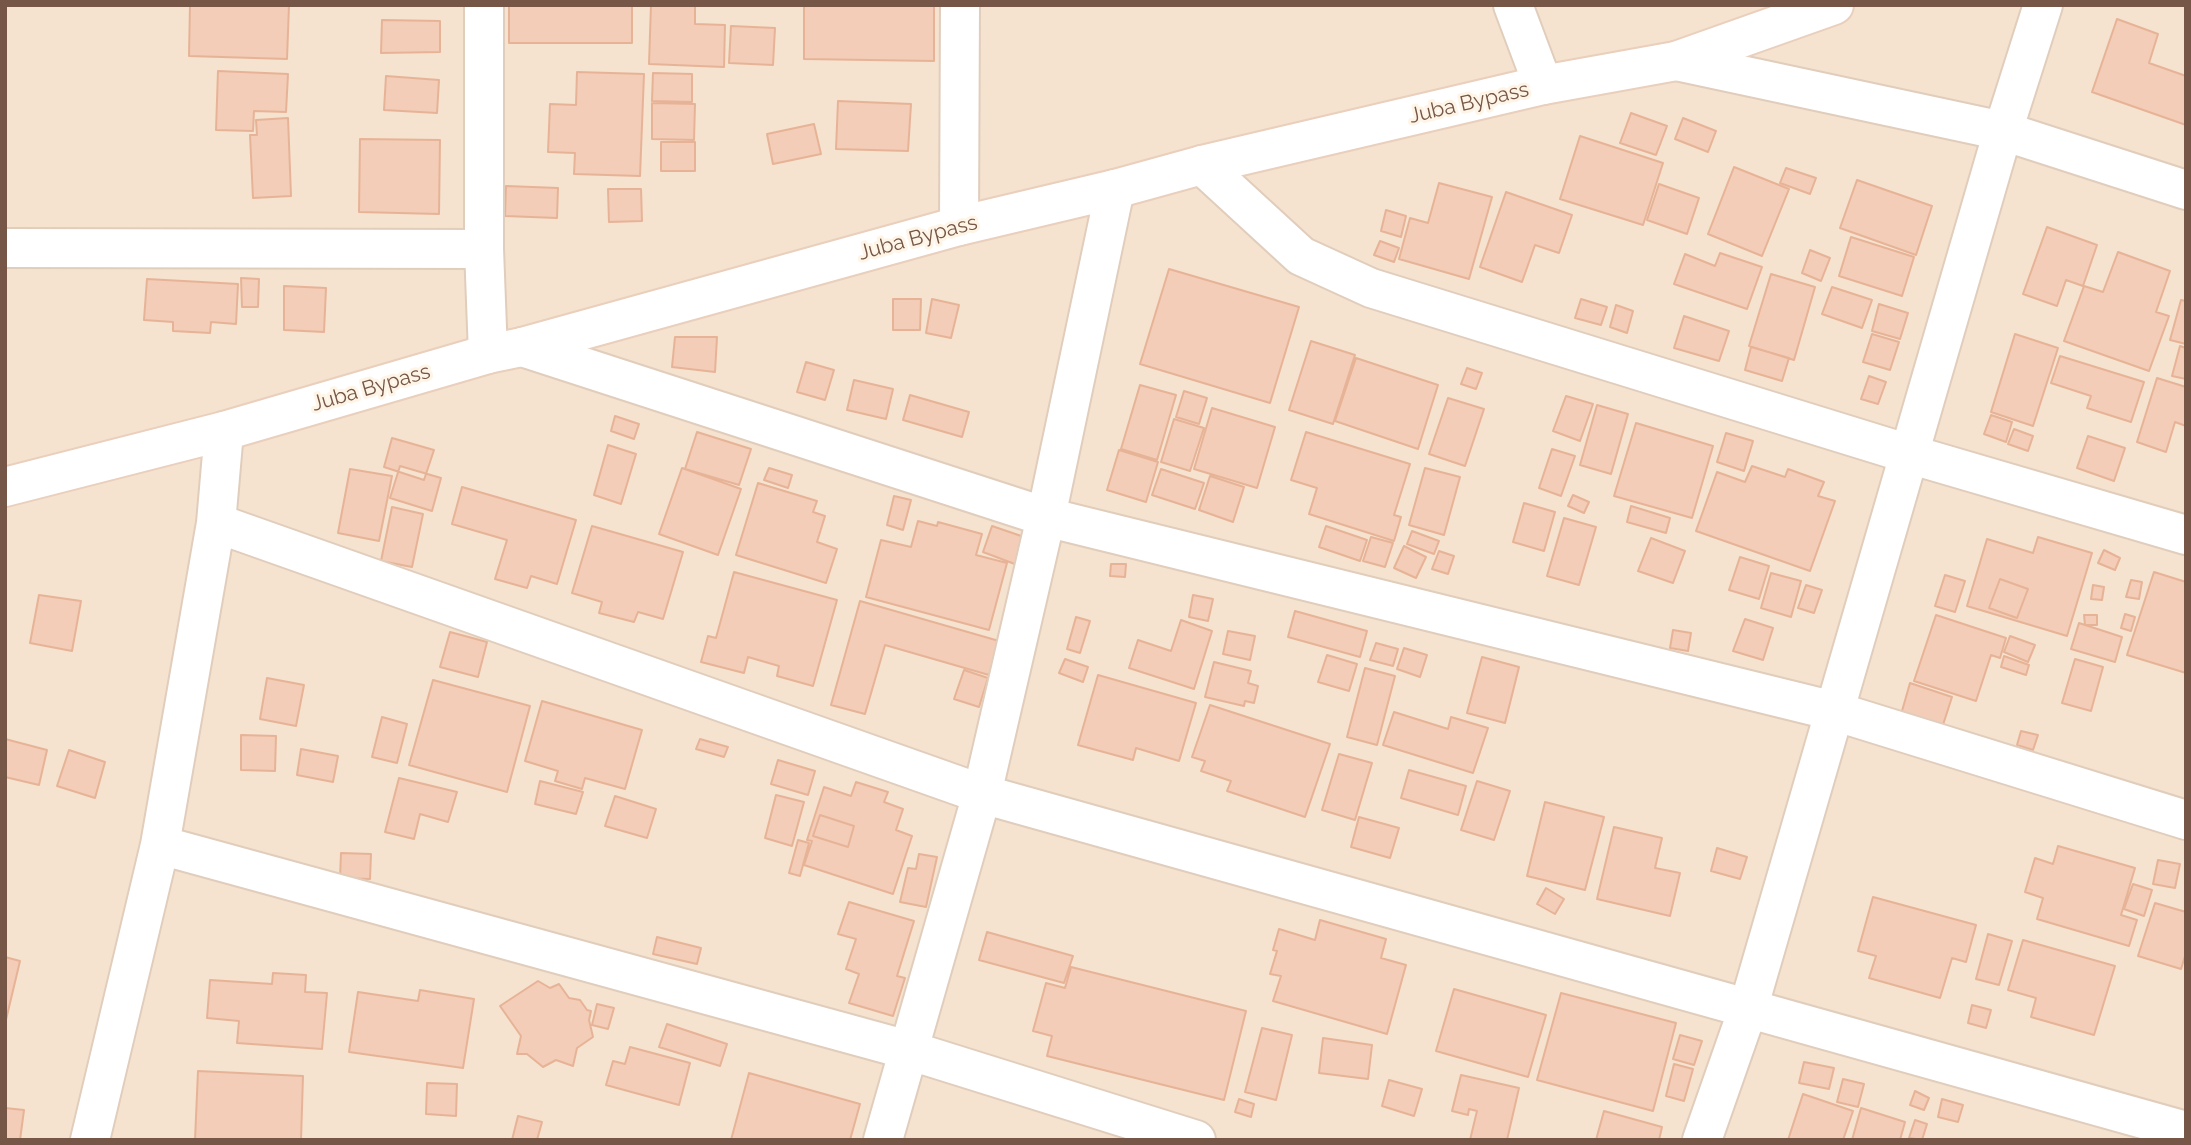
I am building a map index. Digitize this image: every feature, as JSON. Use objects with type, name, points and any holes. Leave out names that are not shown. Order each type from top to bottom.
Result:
[{"type":"street","points":[[484,5],[484,250],[505,350],[1046,517],[1835,711],[2186,820]]},
{"type":"street","points":[[958,226],[960,5]]},
{"type":"street","points":[[1513,5],[1544,85]]},
{"type":"street","name":"Juba Bypass","points":[[5,487],[224,430],[958,226],[1115,189],[1202,165],[1544,85],[1676,61],[1834,5]]},
{"type":"street","points":[[1702,1140],[1748,1009],[2003,131],[2043,5]]},
{"type":"street","points":[[1676,61],[2003,131],[2186,190]]},
{"type":"street","points":[[1202,165],[1301,256],[1371,288],[1909,454],[2186,536]]},
{"type":"street","points":[[883,1140],[982,794],[1046,517],[1115,189]]},
{"type":"street","points":[[5,248],[484,250]]},
{"type":"street","points":[[90,1140],[160,845],[216,523],[224,430]]},
{"type":"street","points":[[216,523],[982,794],[2186,1132]]},
{"type":"street","points":[[160,845],[908,1050],[1196,1140]]},
{"type":"shaded area","points":[[5,5],[2186,5],[2186,1140],[5,1140]]},
{"type":"building","points":[[190,5],[289,5],[287,59],[189,56]]},
{"type":"building","points":[[509,5],[632,5],[632,43],[509,43]]},
{"type":"building","points":[[651,5],[695,5],[695,24],[725,25],[724,67],[649,64]]},
{"type":"building","points":[[804,5],[934,5],[934,61],[804,59]]},
{"type":"building","points":[[2117,19],[2158,34],[2149,63],[2186,76],[2186,125],[2092,92]]},
{"type":"building","points":[[382,20],[440,21],[440,52],[381,53]]},
{"type":"building","points":[[731,26],[775,28],[773,65],[729,63]]},
{"type":"building","points":[[218,71],[288,74],[286,112],[254,111],[253,131],[216,130]]},
{"type":"building","points":[[577,72],[644,74],[640,176],[574,174],[575,153],[548,152],[550,104],[576,105]]},
{"type":"building","points":[[653,73],[692,74],[692,102],[652,101]]},
{"type":"building","points":[[386,76],[439,80],[437,113],[384,110]]},
{"type":"building","points":[[838,101],[911,104],[908,151],[836,149]]},
{"type":"building","points":[[652,103],[695,104],[694,140],[652,139]]},
{"type":"building","points":[[1631,113],[1667,126],[1656,155],[1620,143]]},
{"type":"building","points":[[288,118],[291,196],[253,198],[250,135],[257,135],[256,120]]},
{"type":"building","points":[[1683,118],[1716,131],[1708,152],[1675,139]]},
{"type":"building","points":[[814,124],[821,154],[773,164],[767,134]]},
{"type":"building","points":[[1580,136],[1663,163],[1643,225],[1560,199]]},
{"type":"building","points":[[360,139],[440,140],[439,214],[359,212]]},
{"type":"building","points":[[661,142],[695,142],[695,171],[661,171]]},
{"type":"building","points":[[1734,167],[1789,189],[1762,256],[1708,234]]},
{"type":"building","points":[[1786,168],[1816,178],[1810,194],[1780,183]]},
{"type":"building","points":[[1857,180],[1932,206],[1916,255],[1840,228]]},
{"type":"building","points":[[1439,183],[1492,197],[1469,279],[1399,259],[1410,218],[1428,223]]},
{"type":"building","points":[[1659,184],[1699,198],[1687,234],[1647,220]]},
{"type":"building","points":[[506,186],[558,188],[557,218],[505,216]]},
{"type":"building","points":[[608,189],[641,189],[642,221],[609,222]]},
{"type":"building","points":[[1506,192],[1572,215],[1559,253],[1535,245],[1522,282],[1480,267]]},
{"type":"building","points":[[1386,210],[1406,216],[1401,237],[1381,231]]},
{"type":"building","points":[[2047,227],[2097,245],[2083,286],[2066,280],[2057,306],[2023,294]]},
{"type":"building","points":[[1851,237],[1914,257],[1902,296],[1839,276]]},
{"type":"building","points":[[1380,241],[1399,248],[1394,262],[1374,255]]},
{"type":"building","points":[[1810,250],[1830,258],[1821,281],[1802,273]]},
{"type":"building","points":[[2118,252],[2170,271],[2156,312],[2169,316],[2149,371],[2064,341],[2084,286],[2103,292]]},
{"type":"building","points":[[1720,253],[1762,267],[1747,309],[1674,284],[1685,254],[1715,266]]},
{"type":"building","points":[[1169,269],[1299,307],[1270,403],[1140,364]]},
{"type":"building","points":[[1771,274],[1815,287],[1794,360],[1749,346]]},
{"type":"building","points":[[241,278],[259,279],[258,307],[242,307]]},
{"type":"building","points":[[147,279],[238,284],[236,324],[211,322],[210,333],[173,331],[173,322],[144,320]]},
{"type":"building","points":[[284,286],[326,288],[324,332],[284,330]]},
{"type":"building","points":[[1832,287],[1872,300],[1862,328],[1822,314]]},
{"type":"building","points":[[893,299],[921,299],[920,330],[893,330]]},
{"type":"building","points":[[932,299],[959,305],[951,338],[926,333]]},
{"type":"building","points":[[1581,299],[1607,307],[1601,325],[1575,318]]},
{"type":"building","points":[[2181,300],[2186,301],[2186,344],[2170,340]]},
{"type":"building","points":[[1879,304],[1908,313],[1900,339],[1872,331]]},
{"type":"building","points":[[1616,305],[1633,311],[1627,333],[1610,327]]},
{"type":"building","points":[[1684,316],[1729,331],[1719,361],[1674,348]]},
{"type":"building","points":[[1872,334],[1899,342],[1890,370],[1863,362]]},
{"type":"building","points":[[2015,334],[2058,348],[2033,426],[1991,412]]},
{"type":"building","points":[[675,337],[717,337],[715,372],[672,367]]},
{"type":"building","points":[[1311,341],[1355,355],[1333,424],[1289,410]]},
{"type":"building","points":[[2180,346],[2186,348],[2186,379],[2172,376]]},
{"type":"building","points":[[1751,347],[1789,358],[1782,381],[1745,370]]},
{"type":"building","points":[[2060,356],[2144,382],[2131,422],[2087,408],[2091,396],[2051,383]]},
{"type":"building","points":[[1356,358],[1438,385],[1418,449],[1335,421]]},
{"type":"building","points":[[806,362],[834,370],[825,400],[797,392]]},
{"type":"building","points":[[1467,368],[1482,373],[1476,389],[1461,384]]},
{"type":"building","points":[[1869,376],[1886,382],[1878,404],[1861,399]]},
{"type":"building","points":[[2157,378],[2186,387],[2186,426],[2175,422],[2166,452],[2137,442]]},
{"type":"building","points":[[854,380],[893,389],[886,419],[847,410]]},
{"type":"building","points":[[1140,385],[1176,395],[1157,460],[1121,449]]},
{"type":"building","points":[[1184,391],[1207,398],[1199,424],[1176,417]]},
{"type":"building","points":[[910,395],[969,412],[962,437],[903,420]]},
{"type":"building","points":[[1566,396],[1593,404],[1580,441],[1553,431]]},
{"type":"building","points":[[1448,398],[1484,409],[1465,466],[1429,454]]},
{"type":"building","points":[[1597,405],[1628,414],[1611,474],[1580,465]]},
{"type":"building","points":[[1212,408],[1275,427],[1257,488],[1194,469]]},
{"type":"building","points":[[1991,415],[2012,422],[2006,442],[1984,434]]},
{"type":"building","points":[[615,416],[639,424],[634,439],[611,431]]},
{"type":"building","points":[[1174,419],[1204,428],[1190,471],[1161,462]]},
{"type":"building","points":[[1636,423],[1713,446],[1692,518],[1614,496]]},
{"type":"building","points":[[2014,429],[2033,436],[2028,451],[2008,444]]},
{"type":"building","points":[[697,432],[751,449],[739,485],[685,469]]},
{"type":"building","points":[[1306,432],[1410,464],[1394,515],[1401,517],[1394,541],[1309,514],[1317,488],[1291,480]]},
{"type":"building","points":[[1726,433],[1753,441],[1744,471],[1717,462]]},
{"type":"building","points":[[2088,436],[2125,448],[2114,481],[2077,468]]},
{"type":"building","points":[[392,438],[434,450],[424,480],[384,467]]},
{"type":"building","points":[[608,445],[636,454],[621,504],[594,495]]},
{"type":"building","points":[[1552,449],[1575,456],[1561,496],[1539,488]]},
{"type":"building","points":[[1119,450],[1158,462],[1146,502],[1107,490]]},
{"type":"building","points":[[400,466],[441,478],[432,511],[390,498]]},
{"type":"building","points":[[1752,466],[1785,477],[1788,469],[1824,482],[1818,496],[1835,501],[1810,571],[1696,531],[1717,472],[1745,482]]},
{"type":"building","points":[[682,468],[741,489],[718,555],[659,534]]},
{"type":"building","points":[[769,468],[792,475],[788,488],[764,480]]},
{"type":"building","points":[[1425,468],[1460,477],[1444,535],[1409,525]]},
{"type":"building","points":[[350,469],[392,476],[379,541],[338,533]]},
{"type":"building","points":[[1161,469],[1204,483],[1195,509],[1152,495]]},
{"type":"building","points":[[1210,476],[1244,487],[1233,522],[1199,510]]},
{"type":"building","points":[[758,483],[817,501],[813,512],[825,516],[817,542],[837,549],[826,583],[736,555]]},
{"type":"building","points":[[462,487],[576,520],[557,584],[531,576],[527,588],[495,579],[507,540],[452,524]]},
{"type":"building","points":[[1573,495],[1589,502],[1584,513],[1568,506]]},
{"type":"building","points":[[894,496],[911,500],[903,530],[887,525]]},
{"type":"building","points":[[1524,503],[1555,512],[1544,551],[1513,542]]},
{"type":"building","points":[[1631,506],[1670,518],[1666,533],[1627,522]]},
{"type":"building","points":[[392,507],[423,514],[412,567],[381,561]]},
{"type":"building","points":[[1564,518],[1596,527],[1579,585],[1547,576]]},
{"type":"building","points":[[918,521],[937,526],[938,522],[982,534],[976,555],[1007,563],[989,630],[866,597],[881,540],[911,547]]},
{"type":"building","points":[[592,526],[683,552],[663,619],[638,612],[634,622],[599,613],[602,602],[572,593]]},
{"type":"building","points":[[992,526],[1030,539],[1020,566],[983,552]]},
{"type":"building","points":[[1326,526],[1367,540],[1360,561],[1319,547]]},
{"type":"building","points":[[1412,531],[1439,541],[1434,554],[1407,544]]},
{"type":"building","points":[[1371,537],[1393,543],[1385,567],[1363,561]]},
{"type":"building","points":[[2038,537],[2092,553],[2067,636],[1967,606],[1987,539],[2033,553]],"holes":[[[2000,579],[2028,589],[2017,618],[1989,608]]]},
{"type":"building","points":[[1651,538],[1685,551],[1673,583],[1638,571]]},
{"type":"building","points":[[1404,546],[1426,557],[1416,578],[1394,568]]},
{"type":"building","points":[[2104,550],[2120,558],[2115,570],[2098,563]]},
{"type":"building","points":[[1439,551],[1454,556],[1448,574],[1432,569]]},
{"type":"building","points":[[1740,557],[1769,566],[1759,599],[1729,590]]},
{"type":"building","points":[[1111,564],[1126,564],[1125,577],[1110,576]]},
{"type":"building","points":[[734,572],[837,600],[813,686],[777,676],[779,666],[748,657],[744,673],[701,662],[708,636],[716,638]]},
{"type":"building","points":[[2154,572],[2186,582],[2186,673],[2127,655]]},
{"type":"building","points":[[1771,573],[1801,581],[1791,617],[1761,608]]},
{"type":"building","points":[[1945,575],[1965,581],[1955,612],[1935,606]]},
{"type":"building","points":[[2000,579],[2028,589],[2017,618],[1989,608]]},
{"type":"building","points":[[2131,580],[2142,582],[2139,599],[2126,597]]},
{"type":"building","points":[[1806,585],[1822,590],[1814,613],[1798,608]]},
{"type":"building","points":[[2093,585],[2104,587],[2102,600],[2091,599]]},
{"type":"building","points":[[39,595],[81,601],[72,651],[30,643]]},
{"type":"building","points":[[1193,595],[1213,599],[1208,621],[1189,617]]},
{"type":"building","points":[[860,601],[999,641],[989,675],[885,645],[865,714],[831,705]]},
{"type":"building","points":[[1295,611],[1367,631],[1360,657],[1288,637]]},
{"type":"building","points":[[2125,614],[2135,617],[2131,631],[2121,628]]},
{"type":"building","points":[[1936,615],[2006,638],[2000,658],[1991,655],[1976,701],[1914,681]]},
{"type":"building","points":[[2084,615],[2097,615],[2097,625],[2085,625]]},
{"type":"building","points":[[1076,617],[1090,621],[1080,653],[1067,649]]},
{"type":"building","points":[[1745,619],[1773,628],[1763,660],[1733,651]]},
{"type":"building","points":[[1181,620],[1212,631],[1194,689],[1129,668],[1138,640],[1171,651]]},
{"type":"building","points":[[2079,623],[2122,637],[2115,662],[2071,649]]},
{"type":"building","points":[[1673,630],[1691,633],[1688,651],[1670,648]]},
{"type":"building","points":[[1228,631],[1255,636],[1250,660],[1223,654]]},
{"type":"building","points":[[450,632],[487,642],[478,677],[440,667]]},
{"type":"building","points":[[2010,636],[2035,645],[2028,662],[2004,652]]},
{"type":"building","points":[[1376,643],[1398,649],[1393,666],[1370,660]]},
{"type":"building","points":[[1404,648],[1427,655],[1420,677],[1397,669]]},
{"type":"building","points":[[1327,655],[1357,664],[1349,691],[1318,682]]},
{"type":"building","points":[[2004,656],[2029,665],[2026,675],[2001,667]]},
{"type":"building","points":[[1482,657],[1519,667],[1505,723],[1467,713]]},
{"type":"building","points":[[1065,659],[1088,667],[1083,682],[1059,673]]},
{"type":"building","points":[[2075,659],[2103,667],[2091,711],[2062,703]]},
{"type":"building","points":[[1214,662],[1251,671],[1248,683],[1258,686],[1254,703],[1245,701],[1244,706],[1205,697]]},
{"type":"building","points":[[1365,668],[1395,676],[1377,745],[1347,737]]},
{"type":"building","points":[[964,670],[988,678],[979,707],[954,699]]},
{"type":"building","points":[[1098,675],[1196,703],[1179,761],[1136,748],[1133,760],[1078,745]]},
{"type":"building","points":[[267,678],[304,685],[296,726],[260,719]]},
{"type":"building","points":[[433,680],[530,706],[507,792],[409,765]]},
{"type":"building","points":[[1910,683],[1952,697],[1941,731],[1900,718]]},
{"type":"building","points":[[542,701],[642,730],[625,789],[585,778],[582,789],[555,781],[558,771],[525,761]]},
{"type":"building","points":[[1210,705],[1330,744],[1305,817],[1227,791],[1231,781],[1201,771],[1205,761],[1192,757]]},
{"type":"building","points":[[1394,712],[1448,729],[1451,717],[1488,728],[1473,773],[1383,745]]},
{"type":"building","points":[[382,717],[407,724],[397,763],[372,757]]},
{"type":"building","points":[[2021,731],[2038,735],[2033,750],[2017,745]]},
{"type":"building","points":[[241,735],[276,736],[275,771],[241,770]]},
{"type":"building","points":[[5,739],[47,750],[39,785],[5,777]]},
{"type":"building","points":[[700,739],[728,747],[724,757],[696,749]]},
{"type":"building","points":[[301,749],[338,756],[333,782],[297,775]]},
{"type":"building","points":[[69,750],[105,762],[95,798],[57,786]]},
{"type":"building","points":[[1339,754],[1372,763],[1355,820],[1322,810]]},
{"type":"building","points":[[778,760],[815,771],[808,795],[771,784]]},
{"type":"building","points":[[1409,770],[1466,786],[1458,815],[1401,798]]},
{"type":"building","points":[[399,778],[457,792],[448,822],[420,814],[414,839],[385,832]]},
{"type":"building","points":[[540,781],[583,792],[576,814],[535,804]]},
{"type":"building","points":[[1477,781],[1510,791],[1494,840],[1461,830]]},
{"type":"building","points":[[856,782],[888,792],[884,802],[903,809],[896,830],[912,836],[893,894],[804,865],[812,841],[807,840],[824,787],[851,796]],"holes":[[[820,815],[854,826],[848,847],[813,836]]]},
{"type":"building","points":[[776,795],[804,802],[792,846],[765,838]]},
{"type":"building","points":[[615,796],[656,809],[647,838],[605,826]]},
{"type":"building","points":[[1545,802],[1604,817],[1585,890],[1527,876]]},
{"type":"building","points":[[820,815],[854,826],[848,847],[813,836]]},
{"type":"building","points":[[1359,817],[1399,828],[1390,858],[1351,847]]},
{"type":"building","points":[[1614,827],[1662,838],[1655,868],[1680,873],[1670,916],[1597,899]]},
{"type":"building","points":[[798,840],[809,843],[800,876],[789,873]]},
{"type":"building","points":[[2058,846],[2135,868],[2121,915],[2137,920],[2129,946],[2037,919],[2043,898],[2025,892],[2035,858],[2053,864]]},
{"type":"building","points":[[1717,848],[1747,857],[1740,879],[1711,871]]},
{"type":"building","points":[[341,853],[371,854],[370,879],[340,878]]},
{"type":"building","points":[[919,854],[937,857],[926,907],[900,902],[908,868],[916,869]]},
{"type":"building","points":[[2158,860],[2180,864],[2175,888],[2153,884]]},
{"type":"building","points":[[2133,884],[2152,890],[2144,916],[2124,909]]},
{"type":"building","points":[[1546,888],[1564,899],[1555,914],[1537,904]]},
{"type":"building","points":[[1873,897],[1976,925],[1966,962],[1952,958],[1940,998],[1869,978],[1876,956],[1858,951]]},
{"type":"building","points":[[849,902],[914,921],[897,976],[905,978],[893,1016],[849,1003],[859,974],[846,969],[856,939],[838,934]]},
{"type":"building","points":[[2155,903],[2186,912],[2186,953],[2181,969],[2138,956]]},
{"type":"building","points":[[1320,920],[1386,939],[1381,958],[1406,965],[1387,1034],[1273,1001],[1281,976],[1270,974],[1277,951],[1273,950],[1279,929],[1315,940]]},
{"type":"building","points":[[987,932],[1073,956],[1064,983],[979,960]]},
{"type":"building","points":[[1988,934],[2012,941],[1999,985],[1976,979]]},
{"type":"building","points":[[657,937],[701,948],[697,964],[653,954]]},
{"type":"building","points":[[2023,940],[2115,966],[2094,1035],[2031,1017],[2036,998],[2008,990]]},
{"type":"building","points":[[5,957],[20,961],[5,1024]]},
{"type":"building","points":[[1071,967],[1246,1011],[1224,1100],[1047,1056],[1052,1036],[1033,1031],[1046,983],[1065,988]]},
{"type":"building","points":[[273,973],[306,975],[305,992],[327,993],[322,1049],[237,1043],[239,1021],[207,1018],[210,980],[272,984]]},
{"type":"building","points":[[538,981],[550,988],[559,984],[569,998],[580,1000],[587,1010],[591,1011],[589,1020],[593,1037],[577,1048],[573,1066],[556,1060],[543,1067],[527,1054],[517,1054],[521,1036],[500,1006]]},
{"type":"building","points":[[1454,989],[1546,1015],[1528,1077],[1436,1051]]},
{"type":"building","points":[[420,990],[474,999],[463,1068],[349,1052],[358,992],[418,1001]]},
{"type":"building","points":[[1561,993],[1676,1023],[1653,1111],[1537,1080]]},
{"type":"building","points":[[597,1004],[614,1008],[608,1029],[592,1025]]},
{"type":"building","points":[[1972,1005],[1991,1010],[1986,1028],[1968,1023]]},
{"type":"building","points":[[667,1024],[727,1044],[720,1066],[659,1047]]},
{"type":"building","points":[[1262,1028],[1292,1035],[1276,1100],[1245,1092]]},
{"type":"building","points":[[1680,1035],[1702,1041],[1694,1065],[1673,1059]]},
{"type":"building","points":[[1323,1038],[1372,1045],[1368,1079],[1319,1073]]},
{"type":"building","points":[[630,1047],[690,1063],[679,1105],[606,1085],[613,1061],[625,1064]]},
{"type":"building","points":[[1804,1062],[1834,1068],[1829,1089],[1799,1083]]},
{"type":"building","points":[[1674,1064],[1693,1069],[1684,1101],[1666,1096]]},
{"type":"building","points":[[198,1071],[303,1076],[301,1140],[195,1140]]},
{"type":"building","points":[[749,1073],[860,1104],[850,1140],[731,1140]]},
{"type":"building","points":[[1461,1075],[1519,1088],[1507,1140],[1470,1140],[1477,1111],[1469,1109],[1468,1115],[1452,1111]]},
{"type":"building","points":[[1843,1079],[1864,1084],[1858,1107],[1837,1102]]},
{"type":"building","points":[[1389,1080],[1422,1089],[1414,1116],[1382,1106]]},
{"type":"building","points":[[427,1083],[457,1084],[456,1116],[426,1114]]},
{"type":"building","points":[[1915,1091],[1929,1098],[1924,1110],[1910,1105]]},
{"type":"building","points":[[1803,1094],[1853,1111],[1843,1140],[1788,1140]]},
{"type":"building","points":[[1239,1099],[1254,1104],[1251,1117],[1235,1112]]},
{"type":"building","points":[[1942,1099],[1963,1105],[1958,1122],[1938,1117]]},
{"type":"building","points":[[5,1108],[24,1110],[20,1140],[5,1140]]},
{"type":"building","points":[[1861,1108],[1905,1122],[1900,1140],[1852,1140]]},
{"type":"building","points":[[1604,1111],[1662,1127],[1659,1140],[1596,1140]]},
{"type":"building","points":[[518,1116],[542,1122],[537,1140],[512,1140]]},
{"type":"building","points":[[1915,1120],[1927,1124],[1922,1140],[1909,1138]]}]
